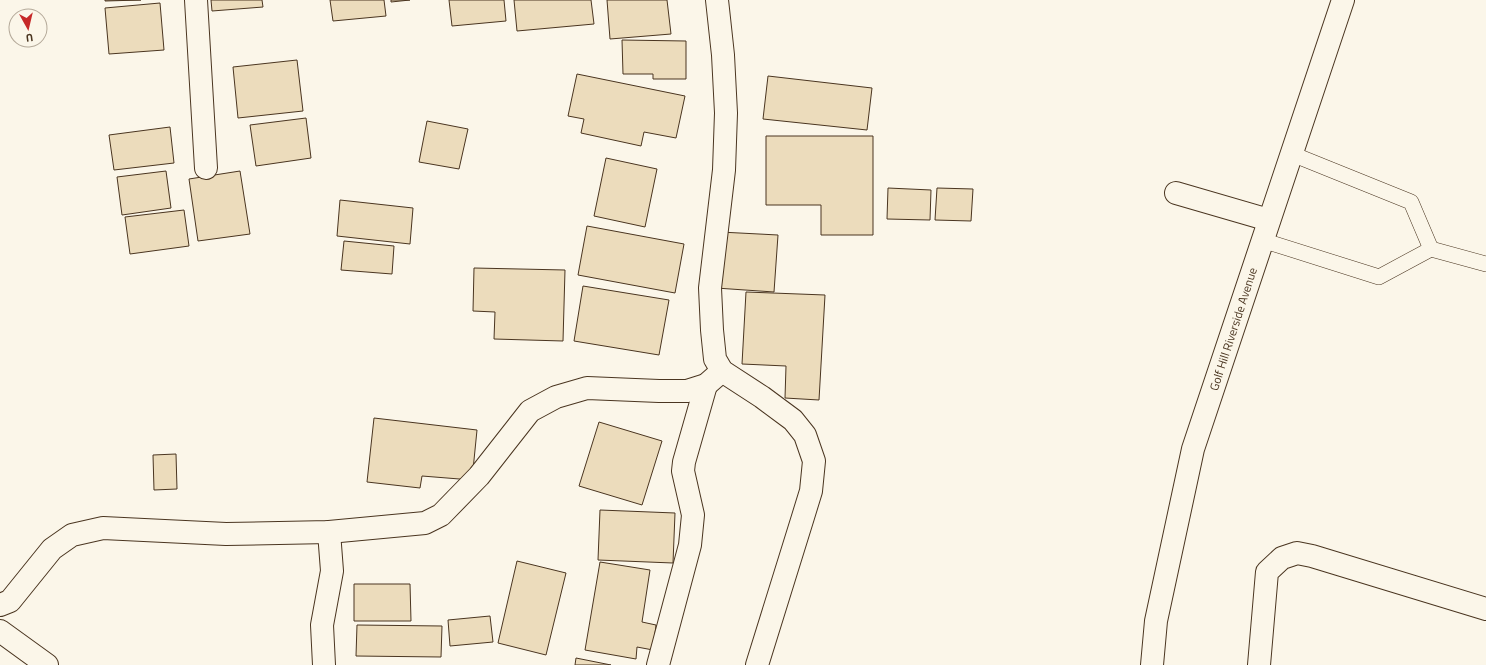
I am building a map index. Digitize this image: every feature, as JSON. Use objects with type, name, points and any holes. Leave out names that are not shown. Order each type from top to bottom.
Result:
[{"type":"street","points":[[196,0],[206,168]]},
{"type":"street","points":[[658,665],[690,545],[693,515],[683,471],[684,462],[714,378],[715,359],[710,288],[724,170],[726,113],[723,55],[717,0]]},
{"type":"street","name":"Golf Hill Riverside Avenue","points":[[1152,665],[1156,621],[1193,449],[1343,0]]},
{"type":"street","points":[[1176,193],[1265,230]]},
{"type":"street","points":[[0,605],[10,601],[52,549],[72,535],[103,528],[226,534],[329,532],[425,523],[441,515],[479,476],[530,411],[556,396],[587,388],[687,391],[714,378],[762,397],[793,420],[805,435],[814,461],[811,491],[757,665]]},
{"type":"street","points":[[324,665],[322,625],[332,571],[329,532]]},
{"type":"street","points":[[1259,665],[1267,572],[1282,558],[1297,553],[1312,556],[1486,609]]},
{"type":"street","points":[[0,631],[47,665]]},
{"type":"lane","points":[[1292,154],[1411,202],[1431,249]]},
{"type":"lane","points":[[1265,230],[1379,277],[1431,249],[1486,264]]},
{"type":"building","points":[[105,0],[141,0],[105,1]]},
{"type":"building","points":[[211,0],[262,0],[263,7],[212,11]]},
{"type":"building","points":[[330,0],[384,0],[386,16],[333,21]]},
{"type":"building","points":[[391,0],[410,0],[391,2]]},
{"type":"building","points":[[449,0],[504,0],[506,21],[452,26]]},
{"type":"building","points":[[514,0],[591,0],[594,24],[517,31]]},
{"type":"building","points":[[607,0],[667,0],[671,34],[610,39]]},
{"type":"building","points":[[160,3],[164,50],[109,54],[105,8]]},
{"type":"building","points":[[622,40],[686,41],[686,79],[653,79],[653,74],[623,74]]},
{"type":"building","points":[[297,60],[303,111],[238,118],[233,67]]},
{"type":"building","points":[[577,74],[685,96],[676,138],[644,132],[641,146],[581,133],[584,119],[568,116]]},
{"type":"building","points":[[768,76],[872,88],[867,130],[763,119]]},
{"type":"building","points":[[306,118],[311,158],[256,166],[250,125]]},
{"type":"building","points":[[427,121],[468,129],[459,169],[419,162]]},
{"type":"building","points":[[170,127],[174,163],[114,170],[109,135]]},
{"type":"building","points":[[766,136],[873,136],[873,235],[821,235],[821,205],[766,205]]},
{"type":"building","points":[[606,158],[657,169],[645,227],[594,216]]},
{"type":"building","points":[[166,171],[171,208],[122,215],[117,177]]},
{"type":"building","points":[[240,171],[250,234],[198,241],[189,179]]},
{"type":"building","points":[[888,188],[931,190],[930,220],[887,219]]},
{"type":"building","points":[[937,188],[973,189],[971,221],[935,220]]},
{"type":"building","points":[[340,200],[413,208],[410,244],[337,236]]},
{"type":"building","points":[[184,210],[189,246],[130,254],[125,217]]},
{"type":"building","points":[[587,226],[684,244],[675,293],[578,275]]},
{"type":"building","points":[[720,232],[778,235],[774,292],[716,288]]},
{"type":"building","points":[[344,241],[394,246],[392,274],[341,270]]},
{"type":"building","points":[[474,268],[565,270],[563,341],[494,339],[495,312],[473,311]]},
{"type":"building","points":[[583,286],[669,300],[659,355],[574,341]]},
{"type":"building","points":[[746,292],[825,295],[819,400],[785,398],[786,366],[742,364]]},
{"type":"building","points":[[374,418],[477,430],[472,480],[422,476],[420,488],[367,482]]},
{"type":"building","points":[[599,422],[662,441],[642,505],[579,486]]},
{"type":"building","points":[[176,454],[177,489],[154,490],[153,455]]},
{"type":"building","points":[[600,510],[675,513],[673,563],[598,560]]},
{"type":"building","points":[[517,561],[566,573],[546,655],[498,643]]},
{"type":"building","points":[[600,562],[650,570],[642,622],[656,625],[653,650],[637,647],[636,659],[585,650]]},
{"type":"building","points":[[354,584],[410,584],[411,621],[354,621]]},
{"type":"building","points":[[490,616],[493,642],[450,646],[448,620]]},
{"type":"building","points":[[357,625],[442,626],[441,657],[356,656]]},
{"type":"building","points":[[576,658],[611,665],[575,665]]}]
